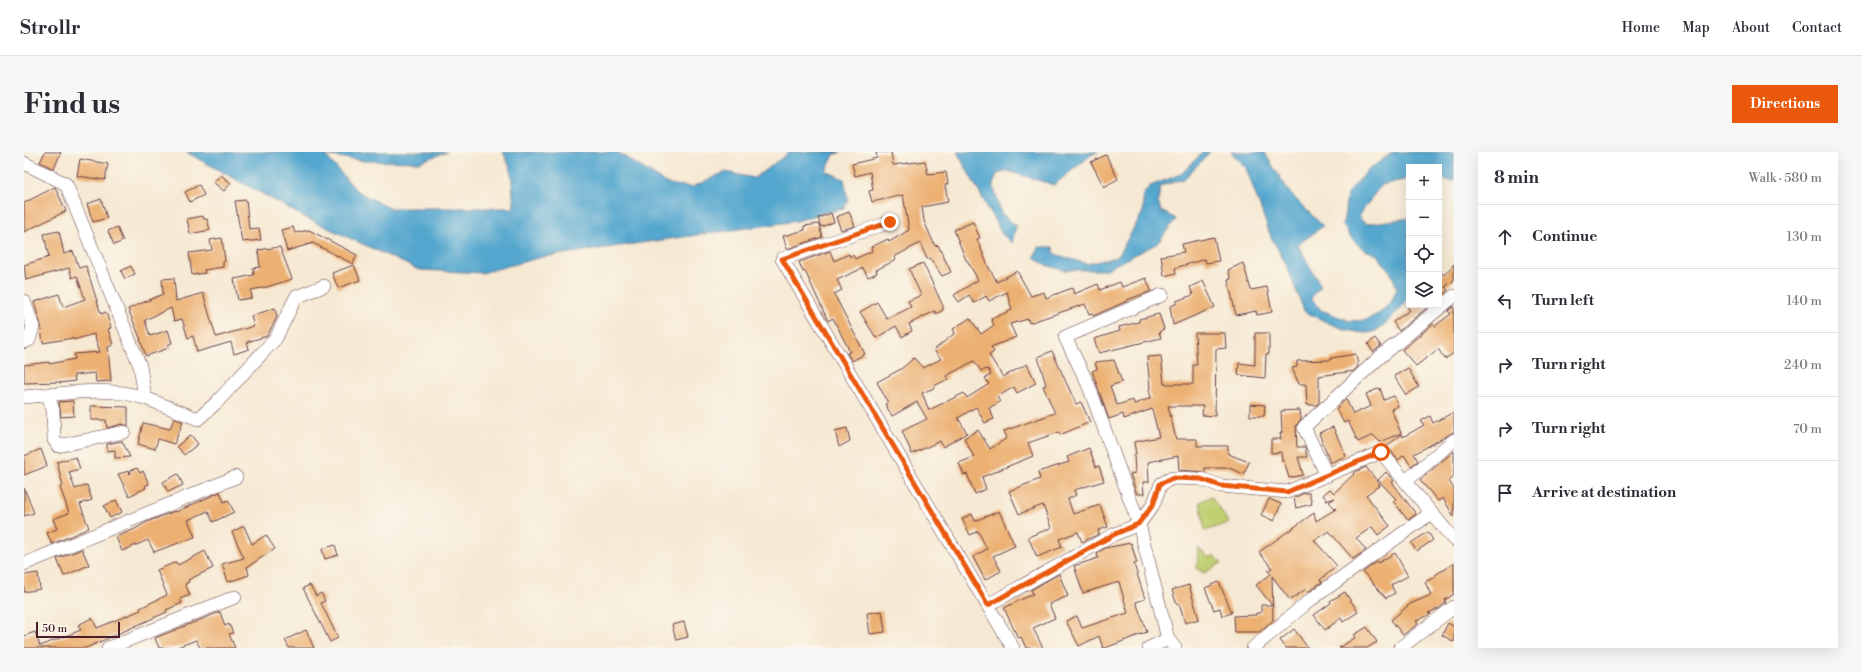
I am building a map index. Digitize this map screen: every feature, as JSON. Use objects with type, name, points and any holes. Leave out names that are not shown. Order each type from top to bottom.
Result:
[{"type":"street","points":[[24,163],[66,184],[140,366],[145,398]]},
{"type":"street","points":[[890,222],[782,259],[1013,648]]},
{"type":"street","points":[[24,397],[100,391],[127,392],[198,419],[216,403],[276,338],[296,297],[324,286]]},
{"type":"street","points":[[1149,648],[1171,643],[1138,524],[1088,384],[1065,337],[1162,295]]},
{"type":"street","points":[[1327,476],[1304,427],[1380,357],[1454,296]]},
{"type":"street","points":[[24,301],[33,327],[29,340],[24,342]]},
{"type":"street","points":[[48,395],[54,410],[54,440],[58,446],[124,432]]},
{"type":"street","points":[[1406,481],[1454,440]]},
{"type":"street","points":[[988,605],[1113,535],[1138,524],[1153,505],[1160,484],[1172,478],[1201,479],[1221,486],[1287,492],[1381,452],[1454,540]]},
{"type":"street","points":[[24,564],[236,477]]},
{"type":"street","points":[[1258,646],[1309,601],[1431,513]]},
{"type":"street","points":[[108,648],[235,597]]},
{"type":"street","points":[[1400,648],[1454,608]]},
{"type":"green space","points":[[1211,496],[1229,523],[1205,531],[1200,502]]},
{"type":"green space","points":[[1198,548],[1208,557],[1214,556],[1222,563],[1204,573],[1197,569]]},
{"type":"water","points":[[186,152],[447,152],[419,162],[364,161],[325,155],[357,191],[389,208],[514,208],[511,170],[503,152],[617,152],[668,184],[692,187],[725,172],[754,178],[790,152],[841,152],[834,155],[826,171],[844,179],[848,200],[843,209],[819,214],[797,221],[542,257],[482,273],[419,270],[306,218]]},
{"type":"water","points":[[957,152],[1098,152],[1091,155],[1054,185],[1008,171],[997,174],[993,185],[1001,213],[1016,226],[1012,243],[1002,234]]},
{"type":"water","points":[[1203,152],[1210,152],[1184,179],[1161,186],[1158,201],[1161,211],[1176,219],[1158,243],[1105,270],[1064,270],[1045,265],[1034,257],[1039,247],[1053,247],[1055,254],[1087,264],[1117,257],[1143,212],[1143,194],[1150,186],[1181,174]]},
{"type":"water","points":[[1231,152],[1264,152],[1290,193],[1323,226],[1298,245],[1321,286],[1311,298],[1321,310],[1350,321],[1366,320],[1380,313],[1391,302],[1397,288],[1391,273],[1377,255],[1363,249],[1351,238],[1343,225],[1347,194],[1367,171],[1393,152],[1454,152],[1454,181],[1442,179],[1442,164],[1406,164],[1406,180],[1381,185],[1358,217],[1366,224],[1406,218],[1406,302],[1391,319],[1379,329],[1372,332],[1362,333],[1330,324],[1304,311],[1286,264],[1271,237],[1246,168]]},
{"type":"building","points":[[45,152],[61,152],[54,169],[40,162]]},
{"type":"building","points":[[876,152],[891,152],[893,165],[925,161],[928,174],[946,172],[948,184],[945,185],[948,202],[922,207],[924,221],[935,246],[938,245],[951,272],[942,276],[930,258],[927,259],[920,243],[894,257],[896,260],[876,270],[877,273],[868,277],[863,268],[837,280],[842,290],[834,294],[865,354],[852,361],[847,353],[850,352],[833,318],[828,321],[805,271],[803,272],[799,262],[830,251],[834,261],[849,254],[850,257],[853,255],[855,259],[872,251],[871,247],[888,239],[889,242],[909,230],[903,195],[872,202],[869,191],[873,190],[870,172],[855,176],[852,164],[877,158]]},
{"type":"building","points":[[1106,155],[1118,179],[1104,187],[1091,162]]},
{"type":"building","points":[[80,159],[108,164],[105,180],[77,176]]},
{"type":"building","points":[[221,175],[231,183],[224,191],[213,182]]},
{"type":"building","points":[[199,185],[204,195],[190,202],[185,192]]},
{"type":"building","points":[[55,187],[66,211],[24,232],[24,203]]},
{"type":"building","points":[[101,199],[107,218],[93,222],[87,204]]},
{"type":"building","points":[[246,200],[249,229],[259,228],[261,240],[242,242],[235,201]]},
{"type":"building","points":[[849,212],[855,226],[841,230],[836,217]]},
{"type":"building","points":[[831,213],[834,222],[821,227],[818,218]]},
{"type":"building","points":[[203,216],[204,219],[207,219],[210,230],[190,234],[187,219]]},
{"type":"building","points":[[973,222],[980,238],[977,239],[988,266],[997,282],[1017,271],[1031,296],[1044,292],[1046,298],[1072,288],[1074,294],[1098,284],[1100,290],[1120,282],[1122,287],[1146,278],[1151,291],[1127,300],[1093,316],[1092,313],[1089,314],[1085,304],[1029,323],[1028,319],[1010,324],[1016,337],[991,347],[994,352],[989,355],[1003,377],[1027,364],[1036,383],[1017,393],[1014,387],[997,397],[1000,402],[989,408],[994,419],[985,423],[976,407],[958,418],[967,433],[943,447],[940,441],[912,454],[902,431],[927,419],[917,402],[892,416],[885,404],[888,403],[877,382],[901,369],[914,358],[923,368],[941,359],[934,350],[955,333],[953,329],[970,318],[981,334],[994,325],[991,319],[1012,310],[1007,292],[989,301],[986,296],[974,303],[969,295],[959,302],[954,295],[978,280],[966,260],[954,230]],"holes":[[[974,361],[981,371],[988,369],[991,375],[985,378],[989,384],[967,398],[964,393],[929,410],[922,393],[934,388],[934,386],[948,379],[946,376]]]},
{"type":"building","points":[[819,224],[822,237],[787,249],[783,236],[805,230],[804,226]]},
{"type":"building","points":[[117,227],[123,241],[114,245],[108,231]]},
{"type":"building","points":[[293,227],[295,233],[309,230],[357,255],[353,264],[313,243],[287,251],[281,230]]},
{"type":"building","points":[[59,231],[64,254],[73,251],[79,268],[86,266],[101,314],[106,312],[111,328],[108,329],[113,345],[108,347],[111,381],[96,382],[95,373],[74,375],[75,381],[60,383],[24,383],[24,365],[49,362],[49,364],[75,359],[74,354],[100,352],[94,334],[73,340],[73,338],[43,343],[42,329],[34,302],[59,294],[63,307],[85,299],[77,276],[72,278],[69,268],[26,280],[24,265],[49,257],[44,234]]},
{"type":"building","points":[[1214,237],[1219,261],[1206,263],[1205,259],[1175,268],[1176,273],[1164,276],[1161,256],[1184,252],[1182,244]]},
{"type":"building","points":[[222,238],[225,261],[223,262],[223,267],[204,270],[205,273],[192,275],[189,253],[212,250],[210,240]]},
{"type":"building","points":[[280,247],[292,279],[267,287],[251,290],[252,298],[238,300],[234,279],[254,275],[253,268],[260,267],[258,250]]},
{"type":"building","points":[[923,263],[943,306],[943,310],[936,314],[935,311],[909,324],[912,331],[902,337],[896,326],[876,338],[860,312],[877,302],[887,319],[911,307],[908,301],[921,295],[909,269]]},
{"type":"building","points":[[1243,263],[1251,290],[1267,287],[1272,312],[1257,315],[1256,311],[1236,315],[1228,280],[1231,279],[1228,270]]},
{"type":"building","points":[[1454,264],[1454,280],[1445,287],[1448,290],[1442,295],[1442,273],[1444,275]]},
{"type":"building","points":[[354,265],[360,280],[338,288],[332,273]]},
{"type":"building","points":[[131,266],[135,274],[125,279],[121,271]]},
{"type":"building","points":[[174,278],[176,301],[203,293],[216,337],[254,326],[251,316],[275,308],[277,317],[267,336],[247,342],[249,349],[234,354],[231,342],[197,352],[193,336],[188,338],[182,319],[174,321],[171,308],[145,320],[150,336],[168,330],[172,343],[168,345],[169,348],[146,356],[128,309],[163,294],[162,279]]},
{"type":"building","points":[[1203,281],[1215,307],[1173,325],[1170,306],[1176,304],[1176,301],[1193,295],[1190,287]]},
{"type":"building","points":[[1454,306],[1454,353],[1445,359],[1438,349],[1416,366],[1402,350],[1433,324],[1435,326],[1451,314],[1448,311]]},
{"type":"building","points":[[1408,308],[1426,308],[1399,331],[1393,322],[1410,310]]},
{"type":"building","points":[[1159,314],[1164,329],[1159,332],[1161,338],[1099,353],[1094,339],[1120,331],[1119,327],[1139,322],[1139,319]]},
{"type":"building","points":[[1195,333],[1225,333],[1226,348],[1216,349],[1215,416],[1202,415],[1203,406],[1168,406],[1176,439],[1197,439],[1197,446],[1228,446],[1228,454],[1249,462],[1244,474],[1229,468],[1205,468],[1205,472],[1179,470],[1178,456],[1148,462],[1149,482],[1143,482],[1144,494],[1137,494],[1130,474],[1135,473],[1134,455],[1136,455],[1134,442],[1159,437],[1152,409],[1124,419],[1123,414],[1109,419],[1092,371],[1097,369],[1095,362],[1114,360],[1122,382],[1110,386],[1117,405],[1133,400],[1134,404],[1151,398],[1147,357],[1161,356],[1164,384],[1193,384],[1193,365],[1197,365]]},
{"type":"building","points":[[1255,333],[1269,333],[1269,354],[1266,354],[1265,378],[1238,375],[1239,363],[1255,365]]},
{"type":"building","points":[[1375,338],[1381,346],[1373,352],[1368,344]]},
{"type":"building","points":[[1052,351],[1076,404],[1081,402],[1090,422],[1060,435],[1059,432],[1028,443],[1033,456],[982,477],[986,489],[975,494],[967,474],[964,475],[959,463],[974,457],[964,438],[978,430],[990,449],[1007,438],[1004,431],[1055,413],[1043,386],[1046,385],[1038,357]]},
{"type":"building","points":[[1356,354],[1358,366],[1354,371],[1319,376],[1319,402],[1317,405],[1307,405],[1306,385],[1299,384],[1292,368],[1297,367],[1297,361],[1331,360],[1331,358]]},
{"type":"building","points":[[1408,368],[1419,387],[1406,395],[1394,376]]},
{"type":"building","points":[[1380,388],[1384,400],[1394,396],[1398,406],[1391,409],[1401,433],[1380,442],[1373,435],[1358,442],[1348,421],[1344,423],[1336,409],[1346,399],[1353,414],[1371,406],[1366,394]]},
{"type":"building","points":[[73,401],[74,416],[61,417],[59,402]]},
{"type":"building","points":[[1250,404],[1265,405],[1264,416],[1250,416]]},
{"type":"building","points":[[91,406],[128,407],[128,426],[122,424],[107,428],[106,420],[91,420]]},
{"type":"building","points":[[1300,410],[1301,419],[1296,426],[1297,447],[1305,447],[1307,457],[1298,457],[1303,475],[1289,478],[1284,461],[1282,461],[1281,452],[1271,453],[1271,439],[1281,439],[1281,411]]},
{"type":"building","points":[[1454,412],[1454,432],[1414,454],[1418,461],[1411,466],[1404,455],[1398,460],[1387,446],[1402,434],[1403,437],[1424,425],[1421,421],[1430,416],[1433,423]]},
{"type":"building","points":[[174,418],[183,422],[174,444],[158,439],[155,449],[138,444],[143,423],[170,429]]},
{"type":"building","points":[[1333,427],[1346,456],[1330,463],[1319,433]]},
{"type":"building","points":[[847,428],[850,441],[839,447],[835,431]]},
{"type":"building","points":[[191,435],[198,444],[184,455],[177,446]]},
{"type":"building","points":[[122,441],[130,457],[115,458],[115,450],[107,451],[107,444]]},
{"type":"building","points":[[1089,448],[1096,467],[1099,466],[1104,481],[1074,490],[1076,495],[1068,499],[1073,514],[1100,505],[1108,527],[1098,530],[1099,534],[1082,542],[1078,532],[1059,539],[1062,547],[1037,557],[1028,537],[1051,528],[1043,505],[1019,514],[1009,491],[1040,479],[1038,472],[1069,462],[1067,457]]},
{"type":"building","points":[[41,449],[47,466],[24,475],[24,456]]},
{"type":"building","points":[[1454,451],[1454,477],[1449,481],[1454,489],[1454,517],[1443,498],[1438,501],[1420,480]]},
{"type":"building","points":[[76,457],[80,469],[69,472],[75,489],[87,485],[92,500],[80,504],[89,528],[52,544],[47,533],[57,529],[53,519],[69,513],[60,487],[63,486],[57,462]]},
{"type":"building","points":[[1366,467],[1380,485],[1366,495],[1390,526],[1378,535],[1372,527],[1356,538],[1366,550],[1353,559],[1329,531],[1314,540],[1337,566],[1320,580],[1322,582],[1308,592],[1306,589],[1290,600],[1272,576],[1273,620],[1259,632],[1235,632],[1234,616],[1256,615],[1256,613],[1261,613],[1261,605],[1272,605],[1256,585],[1271,574],[1268,571],[1272,568],[1259,552],[1314,513],[1316,521],[1336,509],[1329,502],[1335,498],[1326,501],[1327,500],[1323,495],[1330,489],[1334,493],[1354,474],[1353,473]]},
{"type":"building","points":[[137,468],[140,473],[143,471],[149,484],[145,486],[146,488],[129,496],[118,474],[129,471],[130,474],[131,470]]},
{"type":"building","points":[[1386,472],[1394,481],[1392,482],[1416,514],[1408,520],[1393,501],[1396,499],[1378,480]]},
{"type":"building","points":[[178,474],[183,485],[168,492],[163,482]]},
{"type":"building","points":[[24,488],[34,513],[24,516]]},
{"type":"building","points":[[220,492],[224,502],[228,500],[234,512],[213,522],[208,511],[188,520],[195,537],[154,552],[148,540],[122,551],[116,537],[147,522],[175,511],[176,512]]},
{"type":"building","points":[[1304,493],[1309,493],[1312,504],[1296,508],[1294,498]]},
{"type":"building","points":[[1269,499],[1281,504],[1274,521],[1261,515]]},
{"type":"building","points":[[116,500],[122,512],[110,518],[104,506]]},
{"type":"building","points":[[999,511],[1015,546],[993,556],[1001,571],[985,580],[973,557],[987,549],[978,531],[970,535],[962,519],[972,514],[975,521]]},
{"type":"building","points":[[244,526],[252,544],[266,535],[275,549],[247,567],[249,575],[228,582],[222,564],[244,558],[232,532]]},
{"type":"building","points":[[1428,532],[1433,540],[1417,551],[1411,543]]},
{"type":"building","points":[[1131,543],[1137,563],[1134,564],[1145,599],[1136,602],[1147,632],[1105,648],[1103,648],[1099,636],[1079,646],[1066,621],[1077,616],[1082,628],[1128,613],[1119,582],[1083,593],[1074,566],[1098,558],[1097,553],[1105,548]]},
{"type":"building","points":[[335,545],[338,555],[325,559],[322,549]]},
{"type":"building","points":[[82,549],[89,565],[64,576],[57,559]]},
{"type":"building","points":[[205,551],[213,568],[188,580],[189,582],[185,584],[190,595],[180,599],[182,603],[166,610],[167,612],[86,648],[24,648],[24,636],[35,632],[40,646],[81,630],[78,625],[92,618],[97,628],[141,610],[140,608],[167,595],[157,570],[176,562],[178,565]]},
{"type":"building","points":[[1395,553],[1408,576],[1391,585],[1395,593],[1386,598],[1363,572],[1377,562],[1378,563]]},
{"type":"building","points":[[1454,563],[1454,594],[1445,600],[1446,603],[1438,609],[1428,613],[1431,614],[1416,621],[1418,624],[1403,635],[1391,620],[1410,604],[1431,595],[1425,582],[1435,577],[1435,575]]},
{"type":"building","points":[[38,573],[40,589],[24,592],[24,575]]},
{"type":"building","points":[[1059,574],[1068,596],[1049,604],[1055,618],[1033,628],[1043,648],[1026,648],[1021,637],[1018,638],[1004,608],[1033,594],[1031,590]]},
{"type":"building","points":[[1219,582],[1232,613],[1222,616],[1220,608],[1214,610],[1205,588]]},
{"type":"building","points":[[310,585],[316,596],[321,593],[325,601],[321,603],[338,638],[330,642],[303,588]]},
{"type":"building","points":[[1189,585],[1199,619],[1185,623],[1179,604],[1177,605],[1172,590]]},
{"type":"building","points":[[1345,592],[1358,612],[1343,622],[1341,618],[1325,630],[1314,615],[1331,603],[1330,601]]},
{"type":"building","points":[[882,611],[885,632],[870,634],[867,613]]},
{"type":"building","points":[[220,612],[225,626],[229,624],[233,633],[229,634],[235,648],[200,648],[196,640],[175,648],[159,648],[155,638]]},
{"type":"building","points":[[684,622],[688,637],[676,640],[672,625]]},
{"type":"building","points":[[1448,623],[1454,627],[1454,642],[1442,635]]},
{"type":"building","points":[[1367,627],[1377,642],[1367,648],[1339,648],[1356,637],[1354,635]]},
{"type":"building","points":[[1294,629],[1308,648],[1286,648],[1280,640]]},
{"type":"building","points":[[306,630],[314,648],[289,648],[285,640]]},
{"type":"route","points":[[890,222],[782,259],[988,605],[1113,535],[1138,524],[1153,505],[1160,484],[1172,478],[1201,479],[1221,486],[1287,492],[1381,452]]}]
